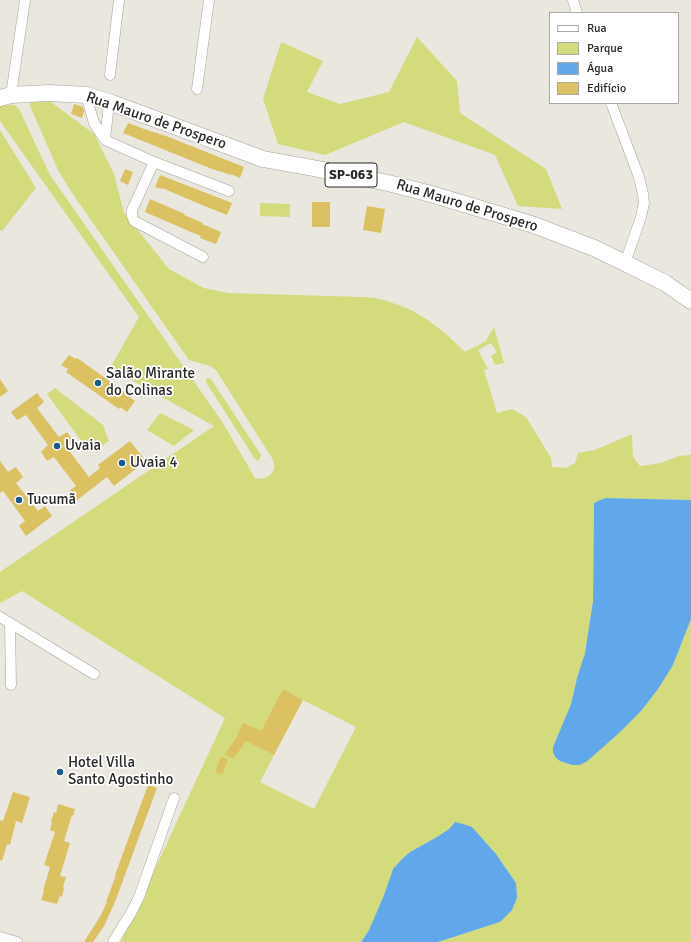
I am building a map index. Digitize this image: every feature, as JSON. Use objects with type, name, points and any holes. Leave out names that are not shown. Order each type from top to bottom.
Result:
[{"type":"main road","name":"Rua Mauro de Prospero","points":[[6,97],[49,93],[86,95],[112,103],[263,159],[388,183],[431,194],[540,228],[594,248],[665,283],[691,301]]},
{"type":"street","points":[[6,97],[25,0]]},
{"type":"street","points":[[110,75],[119,0]]},
{"type":"street","points":[[196,89],[209,0]]},
{"type":"street","points":[[573,0],[577,12]]},
{"type":"street","points":[[86,95],[94,123],[105,140],[154,162],[229,191]]},
{"type":"street","points":[[105,140],[108,112],[112,103]]},
{"type":"street","points":[[611,104],[639,177],[644,203],[641,217],[625,263]]},
{"type":"street","points":[[154,162],[132,210],[134,221],[203,257]]},
{"type":"street","points":[[0,617],[94,674]]},
{"type":"street","points":[[10,623],[11,685]]},
{"type":"street","points":[[113,942],[139,897],[174,798]]},
{"type":"street","points":[[0,937],[17,942]]},
{"type":"green space","points":[[417,37],[457,81],[460,113],[546,169],[562,209],[518,206],[495,155],[404,122],[325,155],[278,144],[263,99],[281,42],[323,61],[307,92],[340,104],[389,92]]},
{"type":"green space","points":[[33,100],[51,102],[94,134],[114,174],[124,213],[169,269],[204,288],[228,293],[375,298],[409,309],[428,320],[465,352],[486,341],[494,327],[504,363],[495,365],[491,356],[497,352],[491,343],[478,350],[488,369],[484,370],[497,413],[512,409],[526,417],[551,458],[552,467],[566,468],[575,463],[578,453],[595,450],[632,434],[633,457],[640,466],[661,463],[679,456],[691,455],[691,500],[606,498],[594,503],[593,601],[588,635],[585,653],[571,704],[553,747],[553,753],[560,761],[572,765],[673,665],[691,619],[691,942],[438,942],[500,922],[516,883],[496,854],[472,828],[455,822],[449,829],[437,837],[410,852],[393,869],[369,930],[361,942],[121,942],[225,718],[22,591],[0,603],[0,572],[214,426],[110,368],[139,317],[0,121],[0,106],[15,105],[19,109],[50,175],[223,423],[255,478],[265,478],[270,475],[274,470],[274,464],[272,458],[216,370],[210,366],[189,360],[72,193],[58,170],[30,106]],"holes":[[[283,689],[303,700],[274,755],[254,745]],[[303,700],[356,727],[314,809],[260,782]]]},
{"type":"green space","points":[[0,130],[36,188],[2,231],[0,230]]},
{"type":"green space","points":[[260,203],[290,204],[290,217],[260,216]]},
{"type":"green space","points":[[207,378],[211,379],[261,455],[258,461],[255,459],[206,382]]},
{"type":"green space","points":[[55,388],[103,425],[109,441],[90,453],[47,394]]},
{"type":"green space","points":[[160,413],[194,430],[174,446],[147,430]]},
{"type":"water","points":[[606,498],[691,500],[691,619],[673,665],[658,689],[641,711],[586,762],[579,765],[572,765],[556,758],[553,753],[553,747],[571,704],[585,653],[593,601],[594,503]]},
{"type":"water","points":[[455,822],[472,827],[496,854],[516,883],[517,898],[512,910],[500,922],[438,942],[361,942],[369,930],[393,869],[410,852],[449,829]]},
{"type":"building","points":[[74,104],[83,107],[84,112],[82,118],[71,114]]},
{"type":"building","points":[[128,123],[166,136],[244,167],[240,178],[212,169],[123,133]]},
{"type":"building","points":[[125,169],[133,172],[128,185],[120,181]]},
{"type":"building","points":[[160,175],[232,203],[227,215],[162,188],[155,187]]},
{"type":"building","points":[[150,199],[221,232],[216,244],[145,212]]},
{"type":"building","points":[[312,202],[330,202],[330,227],[312,227]]},
{"type":"building","points":[[367,206],[385,209],[381,233],[363,230]]},
{"type":"building","name":"Salão Mirante do Colinas","points":[[69,355],[76,359],[77,358],[129,395],[128,396],[135,401],[127,412],[120,407],[119,409],[66,372],[68,369],[61,365]]},
{"type":"building","points":[[0,379],[8,391],[0,397]]},
{"type":"building","name":"Uvaia","points":[[37,393],[44,402],[37,408],[59,437],[67,432],[74,442],[67,448],[89,477],[100,468],[98,465],[130,441],[146,461],[114,486],[107,477],[76,501],[69,491],[76,486],[54,457],[47,461],[41,452],[48,445],[26,415],[17,420],[11,412]]},
{"type":"building","name":"Tucumã","points":[[0,461],[8,472],[16,467],[23,477],[16,483],[38,511],[45,506],[52,516],[26,536],[19,526],[25,521],[3,491],[0,493]]},
{"type":"building","points":[[283,689],[303,700],[274,755],[246,741],[233,759],[225,754],[236,738],[243,723],[261,731]]},
{"type":"building","points":[[221,757],[228,759],[222,775],[215,772]]},
{"type":"building","points":[[148,785],[157,788],[115,902],[104,926],[93,942],[84,942],[101,915],[107,902],[115,875]]},
{"type":"building","points":[[13,792],[30,797],[22,823],[16,821],[10,845],[7,844],[2,861],[0,860],[0,820],[3,821]]},
{"type":"building","points":[[58,804],[75,809],[64,841],[70,843],[60,876],[66,877],[64,888],[62,897],[60,896],[57,904],[41,900],[50,867],[44,865],[55,832],[50,830],[51,822],[54,812],[56,813]]},
{"type":"place","name":"Salão Mirante do Colinas","points":[[98,383]]},
{"type":"place","name":"Uvaia","points":[[57,446]]},
{"type":"place","name":"Uvaia 4","points":[[122,463]]},
{"type":"place","name":"Tucumã","points":[[19,500]]},
{"type":"place","name":"Hotel Villa Santo Agostinho","points":[[60,772]]}]
